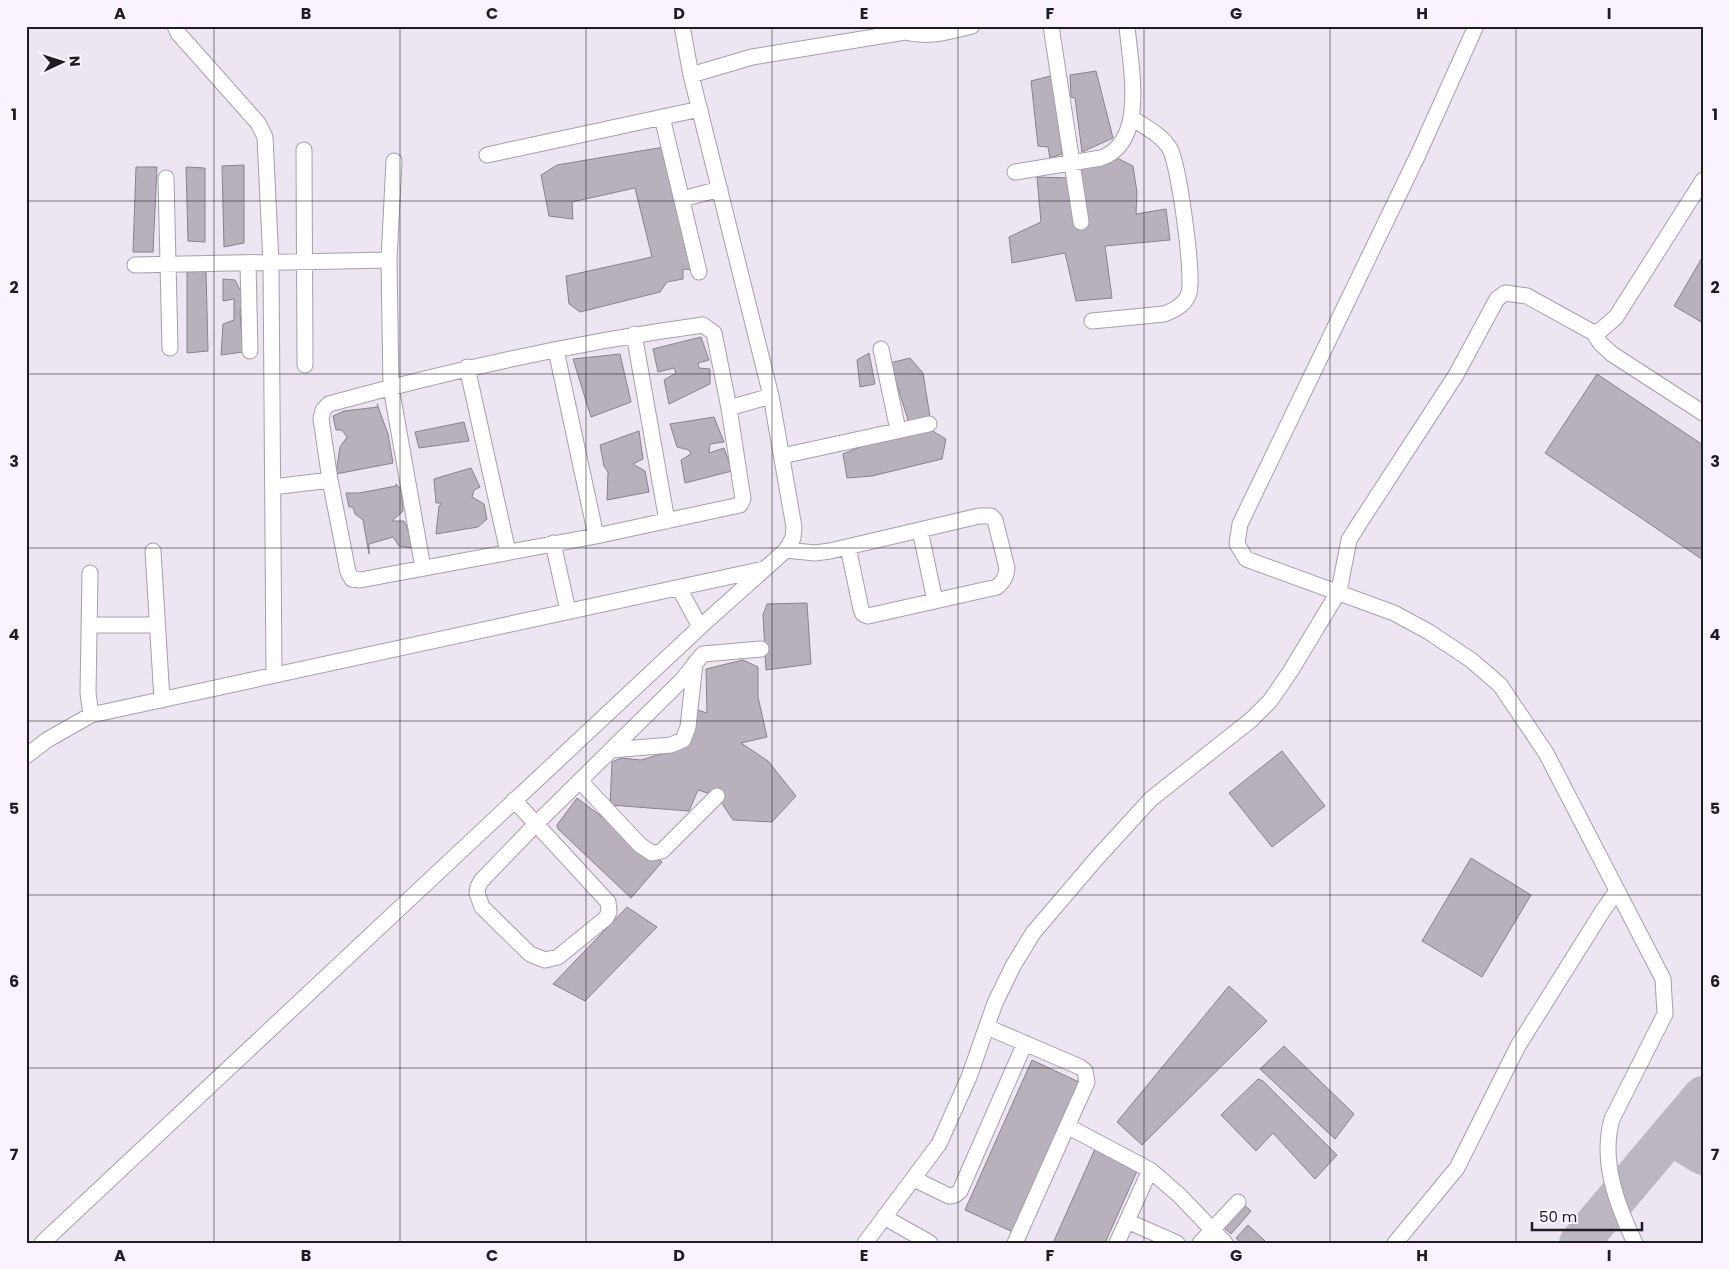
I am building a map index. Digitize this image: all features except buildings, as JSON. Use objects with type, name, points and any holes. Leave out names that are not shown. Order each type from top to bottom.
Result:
[{"type":"lane","points":[[175,26],[178,33],[258,123],[265,137],[271,263],[274,675]]},
{"type":"lane","points":[[42,1243],[514,800],[700,627],[786,550],[793,538],[794,526],[772,396],[691,74],[682,26]]},
{"type":"lane","points":[[691,74],[752,57],[904,29],[920,36],[934,35],[972,26]]},
{"type":"lane","points":[[1051,26],[1081,222]]},
{"type":"lane","points":[[1015,172],[1073,163],[1112,154],[1126,138],[1132,118],[1127,26]]},
{"type":"lane","points":[[1476,26],[1417,157],[1237,534],[1237,544],[1246,559],[1340,591],[1394,613],[1429,632],[1471,660],[1500,685],[1546,753],[1616,892],[1663,979],[1666,996],[1665,1014],[1612,1119],[1608,1132],[1606,1152],[1611,1180],[1635,1243]]},
{"type":"lane","points":[[486,155],[700,109]]},
{"type":"lane","points":[[662,117],[699,272]]},
{"type":"lane","points":[[1092,321],[1164,314],[1174,310],[1183,303],[1192,280],[1186,229],[1174,159],[1162,138],[1132,118]]},
{"type":"lane","points":[[304,150],[305,365]]},
{"type":"lane","points":[[394,161],[389,260],[391,387],[423,568]]},
{"type":"lane","points":[[166,178],[170,264],[170,348]]},
{"type":"lane","points":[[1594,333],[1602,330],[1616,317],[1702,181]]},
{"type":"lane","points":[[682,199],[720,189]]},
{"type":"lane","points":[[135,265],[389,260]]},
{"type":"lane","points":[[248,263],[250,351]]},
{"type":"lane","points":[[865,1243],[939,1144],[955,1112],[986,1027],[1013,966],[1033,933],[1151,798],[1251,720],[1270,701],[1290,672],[1340,591],[1345,558],[1353,534],[1456,375],[1497,299],[1505,293],[1527,296],[1594,333],[1600,343],[1612,354],[1703,412]]},
{"type":"lane","points":[[703,324],[714,333],[729,408],[743,499],[740,505],[596,536],[360,580],[352,578],[348,572],[330,480],[321,419],[323,410],[329,404],[391,387],[467,367],[634,334],[703,324]]},
{"type":"lane","points":[[634,334],[666,521]]},
{"type":"lane","points":[[881,349],[898,430]]},
{"type":"lane","points":[[556,350],[596,536]]},
{"type":"lane","points":[[467,367],[508,552]]},
{"type":"lane","points":[[729,408],[772,396]]},
{"type":"lane","points":[[782,456],[928,424]]},
{"type":"lane","points":[[274,488],[330,480]]},
{"type":"lane","points":[[786,550],[815,553],[979,516],[991,516],[995,520],[1007,568],[1004,582],[997,587],[874,616],[863,614],[848,547]]},
{"type":"lane","points":[[920,530],[935,601]]},
{"type":"lane","points":[[553,543],[568,611]]},
{"type":"lane","points":[[153,550],[162,700]]},
{"type":"lane","points":[[26,755],[47,740],[91,715],[765,568]]},
{"type":"lane","points":[[90,573],[88,693],[91,715]]},
{"type":"lane","points":[[679,588],[700,627]]},
{"type":"lane","points":[[89,624],[157,625]]},
{"type":"lane","points":[[514,800],[535,825],[608,902],[610,907],[606,918],[552,960],[545,960],[530,954],[482,907],[477,893],[481,881],[535,825],[682,680],[703,654],[761,649]]},
{"type":"lane","points":[[611,750],[671,744],[683,740],[688,727],[695,663]]},
{"type":"lane","points":[[580,780],[640,845],[652,853],[662,851],[717,796]]},
{"type":"lane","points":[[1395,1243],[1458,1168],[1518,1046],[1616,892]]},
{"type":"lane","points":[[986,1027],[1080,1067],[1084,1071],[1086,1082],[1015,1243]]},
{"type":"lane","points":[[914,1179],[949,1196],[955,1196],[960,1191],[1025,1043]]},
{"type":"lane","points":[[1067,1126],[1150,1170],[1179,1195],[1225,1243]]},
{"type":"lane","points":[[1117,1243],[1150,1170]]},
{"type":"lane","points":[[1200,1243],[1238,1202]]},
{"type":"lane","points":[[884,1217],[930,1243]]},
{"type":"lane","points":[[1127,1221],[1177,1243]]},
{"type":"taxiway","points":[[1579,1243],[1703,1096]]},
{"type":"taxiway","points":[[1670,1135],[1703,1155]]}]
